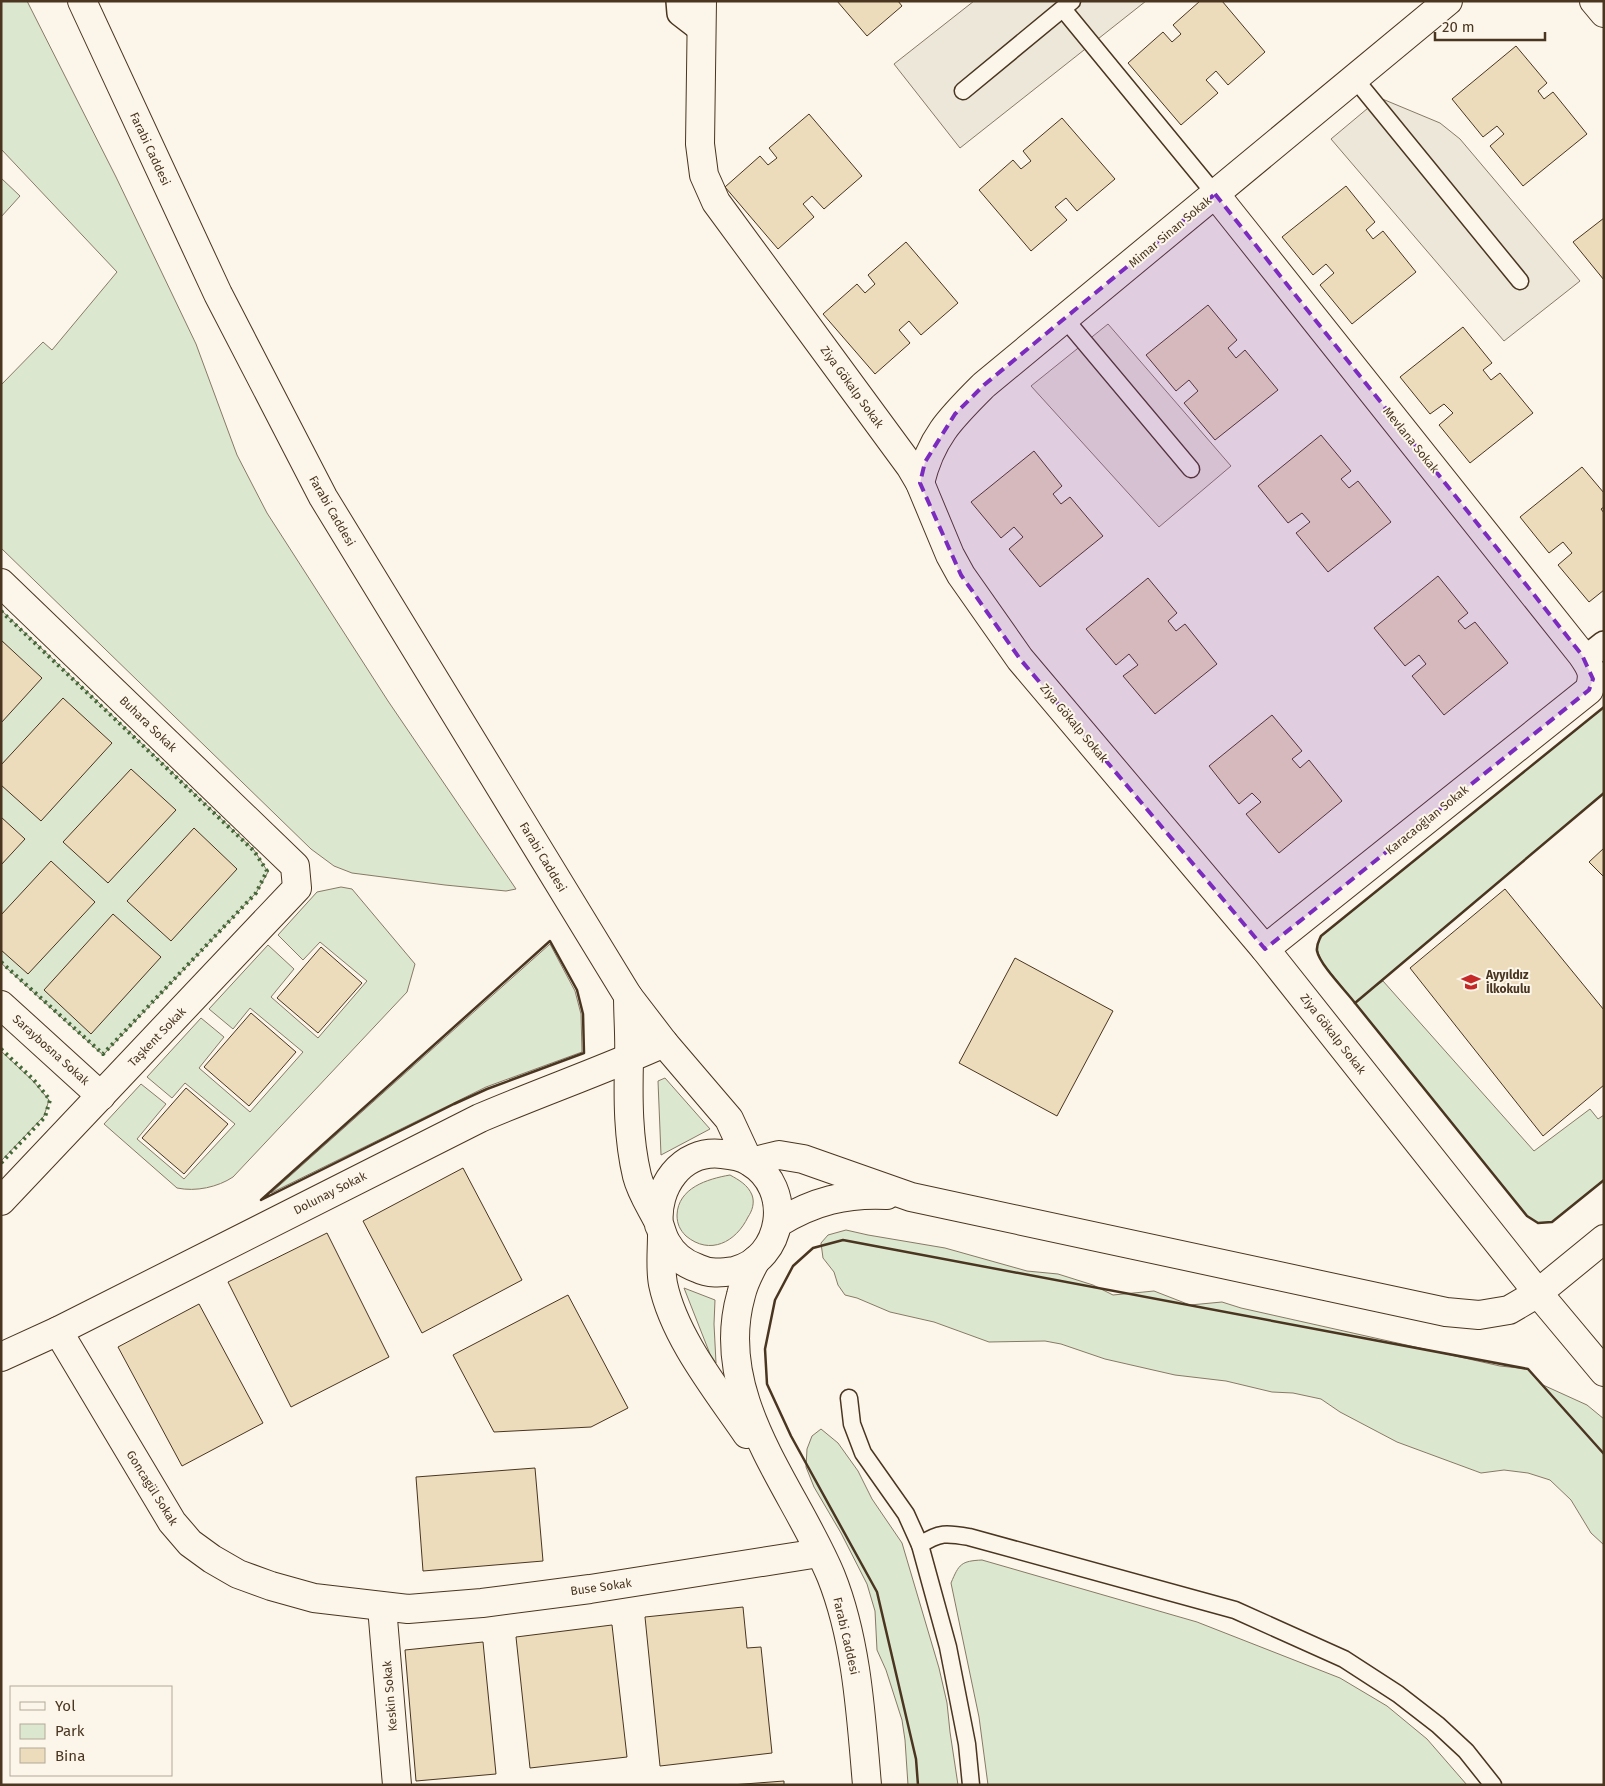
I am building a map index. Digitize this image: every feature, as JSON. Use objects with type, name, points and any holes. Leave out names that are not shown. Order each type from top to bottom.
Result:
[{"type":"street","name":"Farabi Caddesi","points":[[82,1],[218,294],[323,498],[628,996],[729,1119],[750,1161]]},
{"type":"street","points":[[680,1],[680,13],[702,30]]},
{"type":"street","name":"Ziya Gökalp Sokak","points":[[702,1],[700,144],[704,175],[709,190],[910,466],[961,575],[1020,659],[1265,949],[1538,1293],[1604,1372]]},
{"type":"street","name":"Mimar Sinan Sokak","points":[[920,484],[925,462],[936,439],[955,414],[984,385],[1448,1]]},
{"type":"street","points":[[1594,1],[1604,13]]},
{"type":"street","name":"Mevlana Sokak","points":[[1215,194],[1594,652],[1589,665],[1593,679],[1589,690]]},
{"type":"street","name":"Buhara Sokak","points":[[1,583],[295,866]]},
{"type":"street","name":"Karacaoğlan Sokak","points":[[1265,949],[1589,690]]},
{"type":"street","name":"Taşkent Sokak","points":[[1,1201],[286,901],[297,888],[295,866]]},
{"type":"street","points":[[628,996],[628,1094],[632,1150],[638,1179],[661,1230],[675,1255],[686,1264],[704,1271],[726,1272],[738,1270],[756,1260],[765,1252],[774,1238],[778,1222],[778,1201],[775,1190],[764,1173],[750,1161],[734,1155],[709,1154],[694,1158],[677,1170],[665,1184],[660,1202],[661,1230],[663,1283],[676,1322],[702,1367],[790,1497]]},
{"type":"street","name":"Saraybosna Sokak","points":[[1,1005],[101,1096]]},
{"type":"street","name":"Dolunay Sokak","points":[[1,1357],[58,1331],[480,1118],[664,1042]]},
{"type":"street","points":[[750,1161],[779,1155],[803,1159],[911,1197],[1446,1312],[1479,1315],[1508,1310],[1538,1293],[1604,1239]]},
{"type":"street","points":[[778,1222],[799,1210],[819,1202],[837,1198],[860,1195],[911,1197]]},
{"type":"street","points":[[756,1260],[741,1294],[736,1317],[734,1348],[736,1365],[743,1396],[756,1430],[790,1497]]},
{"type":"street","name":"Goncagül Sokak","points":[[58,1331],[167,1514],[190,1543],[212,1559],[238,1574],[271,1586],[314,1598],[382,1607]]},
{"type":"street","name":"Farabi Caddesi","points":[[790,1497],[831,1576],[841,1608],[856,1684],[867,1785]]},
{"type":"street","name":"Buse Sokak","points":[[382,1607],[408,1608],[482,1603],[590,1589],[819,1553]]},
{"type":"street","name":"Keskin Sokak","points":[[382,1607],[397,1785]]},
{"type":"lane","points":[[963,90],[1068,5],[1215,194]]},
{"type":"lane","points":[[1354,78],[1520,281]]},
{"type":"lane","points":[[1065,319],[1191,469]]},
{"type":"lane","points":[[849,1398],[852,1424],[863,1453],[906,1514],[920,1545],[948,1647],[967,1744],[971,1785]]},
{"type":"lane","points":[[920,1545],[933,1536],[948,1534],[969,1537],[1236,1610],[1344,1659],[1398,1694],[1438,1725],[1466,1751],[1493,1785]]},
{"type":"highlighted area","points":[[1215,194],[1582,655],[1593,679],[1589,690],[1265,949],[1020,659],[961,575],[920,483],[925,462],[955,414],[984,385]]},
{"type":"green space","points":[[1,1],[27,1],[116,177],[196,344],[237,455],[267,513],[388,701],[516,889],[506,891],[445,885],[352,873],[334,866],[311,849],[1,548],[1,385],[43,342],[52,350],[117,272],[1,149]]},
{"type":"green space","points":[[1,178],[20,196],[1,217]]},
{"type":"green space","points":[[1,610],[254,850],[268,872],[256,893],[103,1055],[1,963]]},
{"type":"green space","points":[[1604,707],[1604,793],[1370,990],[1383,981],[1534,1151],[1590,1109],[1598,1119],[1604,1115],[1604,1180],[1552,1222],[1538,1223],[1527,1216],[1322,962],[1318,952],[1318,943],[1321,936]]},
{"type":"green space","points":[[341,887],[352,889],[415,964],[407,992],[233,1177],[221,1184],[206,1188],[177,1188],[104,1124],[141,1084],[166,1104],[137,1139],[184,1179],[235,1124],[185,1083],[172,1098],[147,1077],[201,1018],[224,1037],[199,1068],[250,1112],[303,1052],[250,1008],[233,1029],[209,1009],[268,945],[294,969],[271,997],[318,1038],[367,981],[320,942],[303,960],[278,935],[317,892]]},
{"type":"green space","points":[[550,944],[575,991],[581,1014],[582,1052],[486,1087],[271,1193]]},
{"type":"green space","points":[[1,1051],[33,1081],[49,1100],[44,1116],[1,1161]]},
{"type":"green space","points":[[665,1078],[710,1129],[661,1155],[658,1081]]},
{"type":"green space","points":[[730,1175],[743,1183],[750,1191],[753,1198],[752,1210],[743,1226],[729,1239],[713,1245],[695,1242],[686,1236],[678,1224],[677,1215],[682,1198],[695,1186],[703,1182]]},
{"type":"green space","points":[[846,1230],[945,1248],[1027,1271],[1058,1274],[1093,1285],[1113,1295],[1154,1291],[1190,1305],[1222,1302],[1241,1308],[1500,1366],[1528,1369],[1543,1385],[1587,1405],[1604,1419],[1604,1545],[1591,1533],[1571,1500],[1550,1480],[1528,1473],[1504,1470],[1481,1473],[1397,1442],[1340,1412],[1321,1399],[1293,1393],[1272,1392],[1226,1381],[1175,1375],[1105,1359],[1061,1344],[1045,1341],[989,1342],[934,1322],[890,1312],[845,1295],[838,1285],[834,1272],[823,1258],[821,1243],[828,1235]]},
{"type":"green space","points":[[684,1288],[715,1300],[716,1363],[710,1354]]},
{"type":"green space","points":[[821,1429],[838,1443],[858,1471],[872,1499],[902,1543],[939,1668],[947,1703],[958,1785],[908,1785],[902,1720],[886,1670],[877,1650],[875,1611],[867,1584],[841,1533],[814,1487],[806,1467],[807,1449],[812,1436]]},
{"type":"green space","points":[[982,1560],[1197,1622],[1340,1678],[1387,1706],[1427,1739],[1467,1785],[988,1785],[979,1717],[951,1583],[962,1565],[969,1561]]},
{"type":"shaded area","points":[[974,1],[1146,1],[960,148],[894,64]]},
{"type":"shaded area","points":[[1380,98],[1440,123],[1460,139],[1580,281],[1504,341],[1331,139]]},
{"type":"shaded area","points":[[1108,324],[1231,466],[1159,527],[1031,386]]},
{"type":"building","points":[[837,1],[898,1],[902,6],[867,36]]},
{"type":"building","points":[[1200,1],[1222,1],[1265,52],[1228,85],[1216,71],[1206,80],[1218,93],[1181,125],[1128,63],[1163,32],[1172,42],[1181,34],[1173,25]]},
{"type":"building","points":[[1516,46],[1547,83],[1538,91],[1544,99],[1553,92],[1587,134],[1523,186],[1490,146],[1504,134],[1497,126],[1483,137],[1452,99]]},
{"type":"building","points":[[809,114],[862,176],[824,209],[812,196],[803,204],[814,217],[778,249],[725,187],[760,156],[768,165],[777,158],[769,148]]},
{"type":"building","points":[[1062,118],[1115,179],[1077,211],[1066,198],[1055,207],[1067,220],[1031,251],[979,190],[1013,160],[1021,169],[1031,161],[1023,151]]},
{"type":"building","points":[[1346,186],[1375,222],[1366,230],[1373,239],[1383,231],[1416,272],[1352,324],[1320,285],[1334,273],[1326,264],[1313,275],[1282,237]]},
{"type":"building","points":[[1604,218],[1604,280],[1573,242]]},
{"type":"building","points":[[906,242],[958,303],[921,335],[909,321],[899,330],[910,343],[875,374],[823,314],[857,284],[865,293],[875,284],[868,275]]},
{"type":"building","points":[[1208,305],[1237,340],[1228,348],[1236,358],[1245,350],[1278,390],[1215,440],[1184,403],[1198,391],[1189,380],[1176,391],[1146,355]]},
{"type":"building","points":[[1463,327],[1492,363],[1483,370],[1491,380],[1500,373],[1533,413],[1470,463],[1439,425],[1453,413],[1444,404],[1430,414],[1400,377]]},
{"type":"building","points":[[1321,435],[1351,471],[1341,479],[1349,488],[1358,481],[1391,522],[1328,572],[1296,533],[1310,522],[1302,513],[1288,523],[1258,486]]},
{"type":"building","points":[[1034,451],[1062,486],[1053,494],[1061,504],[1070,497],[1103,536],[1040,587],[1009,549],[1023,537],[1014,527],[1001,538],[971,502]]},
{"type":"building","points":[[1582,467],[1604,493],[1604,507],[1601,509],[1604,513],[1604,590],[1589,602],[1558,565],[1572,553],[1563,542],[1549,553],[1520,517]]},
{"type":"building","points":[[1438,576],[1468,613],[1458,621],[1465,629],[1475,622],[1508,663],[1444,715],[1412,676],[1426,664],[1419,655],[1405,666],[1374,628]]},
{"type":"building","points":[[1148,578],[1177,613],[1168,621],[1176,631],[1185,624],[1217,664],[1155,714],[1123,676],[1138,665],[1129,654],[1116,665],[1086,629]]},
{"type":"building","points":[[1,640],[42,678],[1,723]]},
{"type":"building","points":[[63,698],[112,743],[41,821],[1,785],[1,765]]},
{"type":"building","points":[[1272,715],[1302,751],[1292,759],[1300,768],[1309,760],[1342,801],[1279,853],[1246,814],[1261,802],[1252,793],[1239,804],[1209,766]]},
{"type":"building","points":[[131,769],[176,810],[108,883],[63,842]]},
{"type":"building","points":[[1,817],[25,839],[1,865]]},
{"type":"building","points":[[194,828],[237,869],[171,941],[127,901]]},
{"type":"building","points":[[1604,848],[1604,877],[1589,862]]},
{"type":"building","points":[[51,861],[95,902],[28,974],[1,950],[1,915]]},
{"type":"building","points":[[1505,889],[1604,1010],[1604,1085],[1543,1136],[1410,968]]},
{"type":"building","points":[[113,914],[161,957],[91,1034],[44,990]]},
{"type":"building","points":[[321,947],[362,983],[318,1033],[277,998]]},
{"type":"building","points":[[1015,958],[1113,1011],[1057,1116],[959,1063]]},
{"type":"building","points":[[251,1013],[296,1052],[249,1106],[204,1067]]},
{"type":"building","points":[[186,1088],[228,1124],[184,1174],[142,1138]]},
{"type":"building","points":[[463,1168],[522,1280],[422,1333],[363,1221]]},
{"type":"building","points":[[327,1233],[389,1357],[291,1407],[228,1282]]},
{"type":"building","points":[[568,1295],[628,1408],[591,1427],[494,1432],[453,1355]]},
{"type":"building","points":[[199,1304],[263,1423],[182,1466],[118,1347]]},
{"type":"building","points":[[535,1468],[543,1561],[423,1571],[416,1477]]},
{"type":"building","points":[[743,1607],[747,1648],[761,1647],[772,1753],[660,1766],[645,1617]]},
{"type":"building","points":[[612,1625],[627,1757],[530,1768],[516,1637]]},
{"type":"building","points":[[483,1642],[496,1774],[416,1781],[405,1650]]},
{"type":"building","points":[[784,1781],[784,1785],[731,1785]]},
{"type":"hedge","points":[[1,611],[254,851],[267,871],[256,893],[103,1054],[1,962]]},
{"type":"hedge","points":[[1,1049],[34,1080],[50,1100],[45,1117],[1,1163]]},
{"type":"wall","points":[[1604,707],[1321,936],[1317,949],[1319,957],[1355,1003],[1604,793]]},
{"type":"wall","points":[[550,941],[577,990],[583,1014],[584,1053],[487,1089],[454,1104],[261,1200],[550,941]]},
{"type":"wall","points":[[1355,1003],[1527,1216],[1538,1223],[1552,1222],[1604,1180]]},
{"type":"wall","points":[[918,1785],[916,1759],[877,1592],[791,1436],[767,1384],[765,1349],[775,1300],[793,1266],[813,1248],[843,1240],[1528,1369],[1604,1454]]},
{"type":"place","name":"Ayyıldız İlkokulu","points":[[1471,982]]}]
